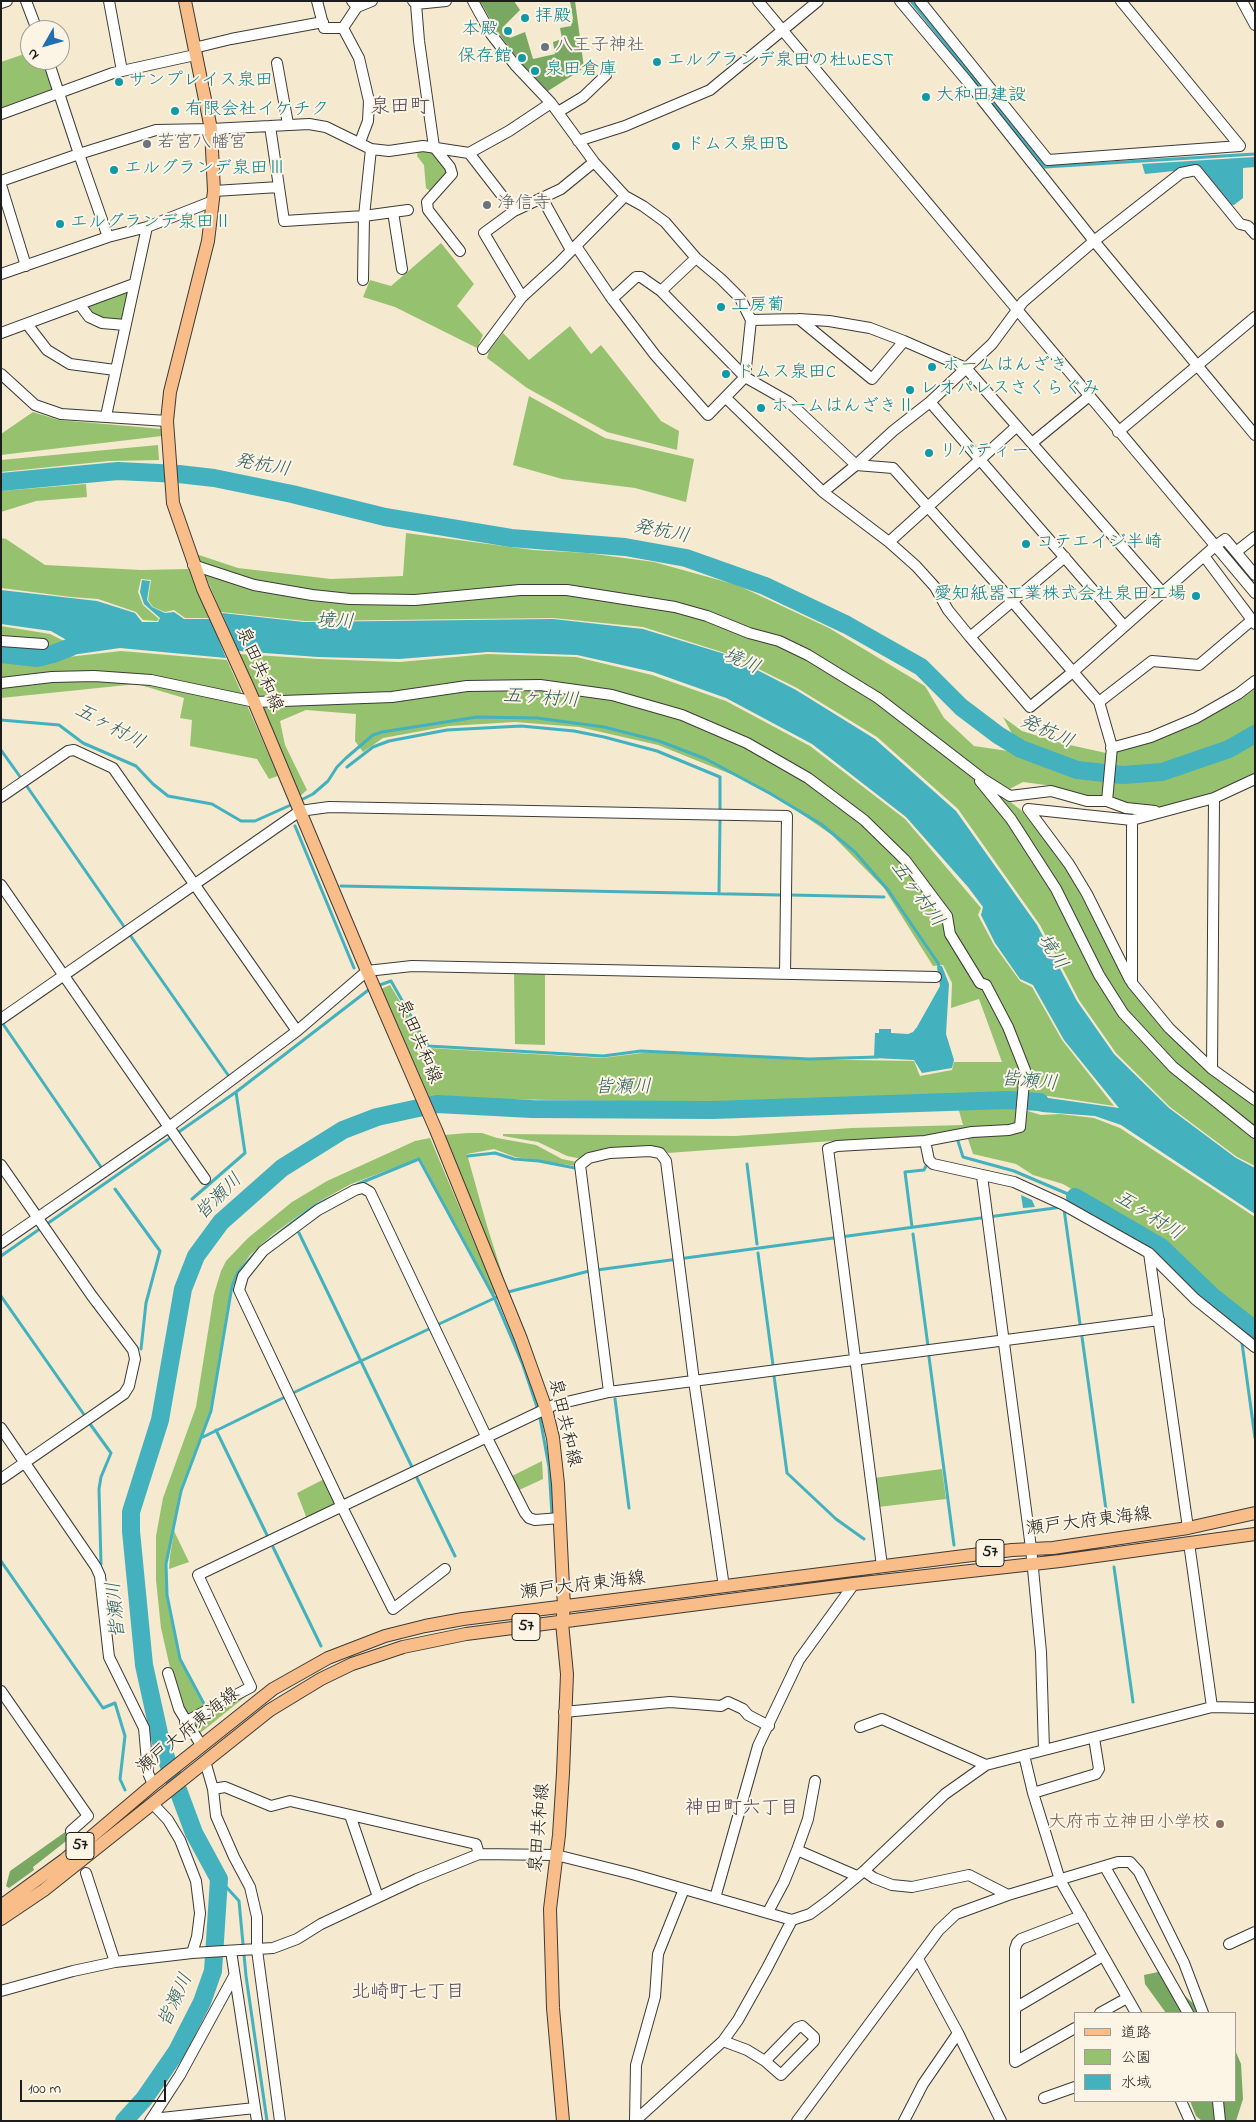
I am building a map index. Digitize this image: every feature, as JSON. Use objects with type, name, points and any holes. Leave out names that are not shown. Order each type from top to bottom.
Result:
[{"type":"main road","name":"泉田共和線","points":[[184,1],[211,129],[214,196],[208,241],[170,392],[166,421],[173,503],[193,565],[252,697],[368,974],[419,1089],[530,1363],[546,1409],[556,1463],[564,1607],[562,1623],[567,1674],[563,1773],[550,1910],[553,2008],[563,2121]]},
{"type":"main road","name":"瀬戸大府東海線","points":[[1,1906],[64,1860],[154,1783],[273,1689],[300,1672],[364,1643],[425,1626],[882,1566],[1031,1548],[1053,1548],[1188,1528],[1255,1513]]},
{"type":"main road","name":"瀬戸大府東海線","points":[[1,1919],[44,1890],[270,1710],[321,1678],[378,1654],[436,1639],[1255,1534]]},
{"type":"street","points":[[1,3],[7,1]]},
{"type":"street","points":[[26,1],[33,20]]},
{"type":"street","points":[[110,1],[122,71]]},
{"type":"street","points":[[317,1],[324,28],[343,28]]},
{"type":"street","points":[[343,28],[354,4],[372,1]]},
{"type":"street","points":[[446,1],[415,3],[418,41],[434,147],[450,167],[452,174],[447,182],[430,196],[427,202],[428,210],[460,251]]},
{"type":"street","points":[[472,1],[492,34],[515,66],[551,103],[594,162],[625,196],[643,206],[664,222],[696,258],[722,279],[740,298],[751,320],[745,377],[707,420],[573,248],[542,198]]},
{"type":"street","points":[[758,1],[1214,547],[1255,593]]},
{"type":"street","points":[[578,141],[626,126],[710,90],[818,1]]},
{"type":"street","points":[[900,1],[1094,242],[1255,435]]},
{"type":"street","points":[[920,1],[1048,160],[1240,146],[1122,1]]},
{"type":"street","points":[[1242,1],[1255,25]]},
{"type":"street","points":[[1,114],[122,71],[231,39],[323,22]]},
{"type":"street","points":[[343,28],[359,58],[369,101],[368,121],[360,142]]},
{"type":"street","points":[[277,63],[288,124]]},
{"type":"street","points":[[52,70],[108,237]]},
{"type":"street","points":[[558,112],[583,97],[606,75]]},
{"type":"street","points":[[26,266],[1,183],[79,154],[156,130],[309,124],[326,127],[371,149],[389,151],[423,146],[469,153],[509,131],[551,103]]},
{"type":"street","points":[[270,126],[284,221],[364,216],[408,210]]},
{"type":"street","points":[[363,280],[364,216],[371,149]]},
{"type":"street","points":[[469,153],[514,211]]},
{"type":"street","points":[[1033,164],[1044,155]]},
{"type":"street","points":[[522,297],[484,234],[514,211],[561,189],[594,162]]},
{"type":"street","points":[[823,492],[856,465],[893,430],[930,402],[992,344],[1023,302],[1094,242],[1181,173],[1196,170],[1240,224],[1248,226],[1255,234]]},
{"type":"street","points":[[1,274],[108,237],[147,227],[214,196],[280,188]]},
{"type":"street","points":[[483,349],[522,297],[558,264],[625,196]]},
{"type":"street","points":[[393,212],[402,269]]},
{"type":"street","points":[[106,416],[147,227]]},
{"type":"street","points":[[661,291],[696,258]]},
{"type":"street","points":[[612,299],[636,277],[642,277],[661,291],[745,377],[788,402],[856,465],[893,468],[1012,600],[1099,702],[1111,748],[1107,801]]},
{"type":"street","points":[[1,332],[134,284]]},
{"type":"street","points":[[80,305],[89,318],[102,323],[125,325]]},
{"type":"street","points":[[1118,432],[1255,317]]},
{"type":"street","points":[[751,320],[799,319],[829,321],[870,328],[966,368],[1162,592]]},
{"type":"street","points":[[799,319],[872,379],[904,341]]},
{"type":"street","points":[[27,324],[47,350],[70,364],[115,370]]},
{"type":"street","points":[[1,374],[35,405],[61,414],[166,421]]},
{"type":"street","points":[[1032,443],[1088,396]]},
{"type":"street","points":[[726,398],[823,492],[889,542],[916,566],[935,587],[948,610],[1030,707],[1074,671],[1224,539],[1255,574]]},
{"type":"street","points":[[930,402],[1124,626]]},
{"type":"street","points":[[889,542],[1016,427]]},
{"type":"street","points":[[1236,552],[1255,537]]},
{"type":"street","points":[[1099,702],[1152,661],[1199,666],[1253,622],[1204,556]]},
{"type":"street","points":[[970,637],[1065,557]]},
{"type":"street","points":[[193,565],[254,585],[312,595],[350,599],[415,600],[520,590],[567,590],[675,607],[707,616],[749,633],[779,641],[808,655],[878,698],[971,770],[1028,809],[1069,864],[1132,983],[1169,1028],[1212,1069],[1255,1100]]},
{"type":"street","points":[[1,641],[43,644]]},
{"type":"street","points":[[1,683],[52,677],[94,676],[151,680],[252,697],[392,698],[467,686],[540,685],[612,695],[682,714],[747,743],[808,778],[864,820],[905,860],[947,916],[950,934],[980,983],[986,985],[1008,1027],[1024,1070],[1022,1080],[1022,1123],[1020,1127],[1009,1130],[972,1132],[925,1141],[828,1148],[882,1566]]},
{"type":"street","points":[[1111,748],[1151,737],[1196,718],[1238,694],[1255,681]]},
{"type":"street","points":[[1,797],[68,750],[74,750],[113,768],[297,1032]]},
{"type":"street","points":[[971,770],[1011,819],[1056,889],[1099,975],[1123,1013],[1173,1067],[1255,1133]]},
{"type":"street","points":[[1028,809],[1132,820],[1214,798],[1255,779]]},
{"type":"street","points":[[1010,796],[1051,791],[1088,801],[1107,801],[1126,808],[1163,812]]},
{"type":"street","points":[[1212,1069],[1214,798]]},
{"type":"street","points":[[1,1019],[300,810],[329,807],[787,816],[785,974]]},
{"type":"street","points":[[1132,820],[1132,983]]},
{"type":"street","points":[[1,885],[205,1179]]},
{"type":"street","points":[[1,1243],[39,1220],[171,1129],[297,1032],[368,974],[412,966],[936,976]]},
{"type":"street","points":[[925,1141],[929,1160],[933,1164],[1014,1182],[1065,1206],[1149,1253],[1195,1299],[1255,1347]]},
{"type":"street","points":[[609,1392],[580,1165],[584,1161],[622,1151],[650,1151],[664,1156],[724,1587]]},
{"type":"street","points":[[1,1165],[133,1350],[135,1359],[129,1386],[124,1394],[1,1479]]},
{"type":"street","points":[[982,1176],[1031,1548],[1041,1652],[1044,1750]]},
{"type":"street","points":[[445,1569],[393,1608],[342,1507],[239,1290],[243,1276],[263,1250],[318,1210],[355,1190],[363,1188],[370,1192],[486,1436],[529,1518],[535,1520],[560,1518]]},
{"type":"street","points":[[1149,1253],[1188,1528]]},
{"type":"street","points":[[185,1722],[251,1688],[198,1575],[546,1409],[609,1392],[1159,1320]]},
{"type":"street","points":[[1,1428],[96,1567],[100,1576],[109,1657],[144,1728],[148,1773],[154,1783]]},
{"type":"street","points":[[1189,1543],[1212,1707]]},
{"type":"street","points":[[715,1898],[740,1804],[758,1746],[799,1660],[854,1584]]},
{"type":"street","points":[[168,1673],[179,1709],[199,1747]]},
{"type":"street","points":[[1,1692],[88,1816],[71,1831],[73,1836]]},
{"type":"street","points":[[564,1712],[670,1702],[721,1706],[728,1702],[743,1709],[748,1715],[769,1726]]},
{"type":"street","points":[[1,1991],[114,1962],[196,1952],[273,1948],[297,1939],[321,1924],[378,1897],[479,1854],[556,1855],[632,1874],[792,1920],[810,1914],[861,1873],[946,1794],[986,1765],[1212,1707],[1255,1708]]},
{"type":"street","points":[[860,1727],[882,1719],[986,1765]]},
{"type":"street","points":[[1033,1793],[1096,1774],[1100,1769],[1094,1738]]},
{"type":"street","points":[[1024,1756],[1033,1793],[1060,1880],[1135,2012]]},
{"type":"street","points":[[203,1763],[213,1789],[216,1816],[250,1887],[257,1917],[255,1949],[280,2121]]},
{"type":"street","points":[[768,1912],[784,1882],[797,1850],[808,1819],[815,1781]]},
{"type":"street","points":[[213,1789],[225,1787],[270,1806],[290,1802],[476,1844],[479,1854]]},
{"type":"street","points":[[157,1800],[180,1840],[196,1881],[200,1913],[196,1952]]},
{"type":"street","points":[[350,1815],[378,1897]]},
{"type":"street","points":[[797,1850],[892,1885],[912,1887],[969,1875],[1008,1895]]},
{"type":"street","points":[[798,2121],[939,1930],[956,1914],[1008,1895],[1118,1862],[1130,1862],[1139,1872],[1184,1963],[1203,2012]]},
{"type":"street","points":[[1105,1867],[1187,2012]]},
{"type":"street","points":[[86,1873],[114,1962]]},
{"type":"street","points":[[635,2121],[636,2066],[655,1997],[658,1954],[684,1889]]},
{"type":"street","points":[[1074,2029],[1015,2062],[1015,1949],[1017,1943],[1021,1939],[1081,1916]]},
{"type":"street","points":[[635,2121],[723,2041],[762,1979],[792,1920]]},
{"type":"street","points":[[1229,1944],[1255,1932]]},
{"type":"street","points":[[232,1950],[234,1976],[257,2121]]},
{"type":"street","points":[[1015,2008],[1103,1956]]},
{"type":"street","points":[[918,1959],[958,2033],[1001,2121]]},
{"type":"street","points":[[151,2120],[180,2075],[234,1976]]},
{"type":"street","points":[[1102,2012],[1127,1998]]},
{"type":"street","points":[[723,2041],[747,2050],[765,2061],[781,2075],[814,2041],[814,2037],[802,2026],[797,2028],[765,2061]]},
{"type":"street","points":[[904,2121],[922,2084],[958,2033]]},
{"type":"street","points":[[1044,2098],[1074,2087]]},
{"type":"street","points":[[1181,2102],[1190,2121]]},
{"type":"street","points":[[1218,2102],[1220,2121]]},
{"type":"street","points":[[151,2120],[255,2108]]},
{"type":"green space","points":[[480,1],[514,1],[520,10],[502,28],[510,38],[525,32],[533,59],[555,54],[553,42],[562,39],[560,28],[571,26],[573,18],[570,1],[575,1],[584,68],[548,91],[521,63],[497,31]]},
{"type":"green space","points":[[20,55],[20,70],[46,70],[53,91],[1,110],[1,62]]},
{"type":"green space","points":[[418,151],[433,151],[447,169],[444,179],[430,191],[426,188],[424,165],[417,156]]},
{"type":"green space","points":[[441,243],[474,284],[457,306],[483,335],[477,348],[395,307],[363,297],[370,280],[391,286]]},
{"type":"green space","points":[[129,292],[123,320],[105,318],[92,314],[89,310],[88,306]]},
{"type":"green space","points":[[570,326],[591,354],[601,345],[661,421],[679,431],[677,450],[607,432],[527,388],[487,358],[489,351],[503,333],[529,360]]},
{"type":"green space","points":[[529,396],[605,438],[694,459],[686,502],[635,488],[562,479],[513,465]]},
{"type":"green space","points":[[33,412],[59,420],[162,429],[162,436],[1,455],[1,434]]},
{"type":"green space","points":[[158,445],[159,460],[109,461],[1,472],[1,460]]},
{"type":"green space","points":[[86,484],[87,497],[36,501],[1,512],[1,491]]},
{"type":"green space","points":[[406,533],[533,550],[587,553],[654,562],[737,585],[829,628],[925,686],[944,718],[974,746],[1008,751],[1068,773],[1104,781],[1103,798],[1088,798],[1053,786],[1023,782],[1000,794],[1021,810],[1067,869],[1127,983],[1168,1034],[1211,1073],[1255,1104],[1255,1166],[1237,1157],[1170,1107],[1116,1053],[1079,1000],[1040,925],[958,809],[877,737],[797,688],[728,654],[643,627],[553,618],[305,621],[221,612],[196,554],[238,568],[331,579],[403,576]]},
{"type":"green space","points":[[1,538],[6,539],[45,565],[141,570],[189,569],[209,618],[185,618],[174,610],[165,612],[153,607],[148,600],[151,580],[141,579],[138,592],[143,605],[159,619],[157,621],[143,620],[136,612],[98,599],[1,588]]},
{"type":"green space","points":[[1,626],[50,634],[66,642],[48,649],[50,659],[121,651],[227,660],[278,776],[269,779],[257,759],[190,746],[192,720],[180,718],[184,698],[137,684],[1,698]]},
{"type":"green space","points":[[239,654],[400,662],[488,654],[576,657],[652,675],[726,701],[810,746],[905,819],[981,908],[978,915],[994,945],[1020,981],[1032,987],[1062,1040],[1114,1106],[1028,1093],[1020,1075],[1018,1093],[747,1103],[425,1098],[379,990],[390,985],[428,1048],[602,1058],[650,1052],[789,1059],[914,1061],[920,1076],[952,1070],[954,1062],[1002,1062],[979,999],[951,1008],[952,983],[943,965],[933,966],[884,888],[832,835],[784,802],[738,777],[658,745],[579,727],[515,722],[449,726],[383,738],[363,752],[355,741],[356,714],[306,710],[280,721],[285,745],[307,790],[299,797]]},
{"type":"green space","points":[[1255,689],[1255,775],[1213,794],[1163,808],[1130,805],[1112,797],[1116,751],[1184,727],[1237,702]]},
{"type":"green space","points":[[1003,717],[1022,731],[1061,743],[1106,753],[1105,769],[1058,757],[1016,741]]},
{"type":"green space","points":[[514,972],[545,973],[545,1045],[515,1044]]},
{"type":"green space","points":[[958,1107],[1018,1108],[1041,1115],[1060,1114],[1094,1118],[1120,1128],[1255,1217],[1255,1325],[1214,1293],[1164,1243],[1063,1184],[1033,1175],[1016,1164],[973,1154],[965,1130],[926,1138],[832,1141],[668,1153],[664,1149],[651,1149],[582,1159],[567,1156],[538,1142],[503,1136],[503,1134],[735,1136],[852,1128],[963,1125]]},
{"type":"green space","points":[[482,1133],[497,1138],[536,1145],[562,1159],[577,1162],[576,1166],[515,1157],[494,1149],[467,1154],[507,1289],[444,1135]]},
{"type":"green space","points":[[430,1138],[496,1294],[493,1294],[420,1158],[351,1184],[313,1205],[272,1235],[250,1255],[238,1271],[231,1285],[210,1411],[180,1490],[166,1564],[166,1595],[179,1659],[204,1707],[190,1713],[186,1712],[171,1672],[161,1628],[156,1580],[156,1536],[163,1498],[196,1407],[214,1294],[221,1271],[226,1261],[248,1238],[292,1202],[327,1181],[415,1141]]},
{"type":"green space","points":[[542,1461],[543,1479],[517,1491],[510,1477]]},
{"type":"green space","points":[[942,1469],[946,1499],[878,1507],[874,1478]]},
{"type":"green space","points":[[326,1478],[337,1502],[335,1505],[307,1519],[297,1493]]},
{"type":"green space","points":[[174,1531],[189,1562],[169,1569],[170,1556]]},
{"type":"green space","points":[[251,1692],[199,1734],[191,1721]]},
{"type":"green space","points":[[68,1830],[70,1838],[33,1867],[34,1870],[9,1888],[6,1886],[10,1871]]},
{"type":"green space","points":[[1158,1972],[1203,2012],[1165,2012],[1145,1984],[1144,1975]]},
{"type":"green space","points":[[1236,2052],[1241,2064],[1243,2099],[1236,2121],[1202,2121],[1196,2116],[1190,2102],[1236,2102]]},
{"type":"water","points":[[1255,157],[1255,167],[1243,168],[1243,198],[1234,205],[1224,204],[1193,169],[1145,174],[1142,164]]},
{"type":"water","points":[[142,580],[150,581],[147,600],[152,607],[165,613],[174,612],[184,619],[210,619],[226,658],[120,648],[51,658],[49,650],[70,642],[51,631],[1,624],[1,590],[97,601],[135,613],[142,622],[158,622],[160,618],[144,604],[140,592]]},
{"type":"water","name":"境川","points":[[222,613],[304,622],[553,619],[643,629],[728,655],[796,690],[875,739],[956,811],[1037,925],[1077,1001],[1114,1054],[1169,1108],[1236,1158],[1255,1168],[1255,1214],[1121,1125],[1095,1116],[1042,1112],[1027,1108],[1027,1095],[1119,1108],[1064,1040],[1033,985],[1020,979],[995,943],[981,915],[983,907],[968,887],[906,817],[812,744],[726,698],[653,672],[577,655],[488,652],[399,659],[318,657],[238,651]]},
{"type":"water","points":[[942,966],[949,984],[946,1034],[954,1060],[952,1068],[922,1073],[914,1060],[874,1058],[875,1033],[879,1033],[879,1029],[891,1029],[891,1033],[908,1034],[917,1027],[940,986],[937,967]]},
{"type":"water","points":[[1021,1195],[1032,1200],[1035,1207],[1023,1208]]},
{"type":"waterway","points":[[911,1],[1045,167],[1255,154]]},
{"type":"waterway","name":"発杭川","points":[[1,482],[118,471],[179,474],[214,478],[292,494],[385,517],[511,538],[625,547],[686,558],[765,586],[847,625],[921,667],[961,707],[998,735],[1021,749],[1077,770],[1123,775],[1162,772],[1229,749],[1255,734]]},
{"type":"waterway","points":[[1,654],[37,658],[71,647]]},
{"type":"waterway","name":"五ヶ村川","points":[[299,801],[313,794],[328,781],[337,767],[346,758],[373,735],[382,732],[477,717],[537,718],[604,727],[659,741],[706,759],[771,794],[821,824],[855,852],[888,890],[938,963],[940,970]]},
{"type":"waterway","name":"五ヶ村川","points":[[1,720],[59,725],[83,743],[136,766],[153,784],[168,796],[212,804],[241,821],[255,821],[293,804]]},
{"type":"waterway","points":[[347,767],[373,747],[389,741],[447,730],[521,726],[574,731],[657,751],[720,777],[720,810]]},
{"type":"waterway","points":[[1,750],[21,778]]},
{"type":"waterway","points":[[26,785],[125,928]]},
{"type":"waterway","points":[[719,894],[720,819]]},
{"type":"waterway","points":[[295,826],[354,968]]},
{"type":"waterway","points":[[341,886],[781,895]]},
{"type":"waterway","points":[[790,895],[884,897]]},
{"type":"waterway","points":[[130,935],[228,1075]]},
{"type":"waterway","points":[[377,986],[391,981],[428,1046],[603,1056],[641,1051],[809,1059],[878,1057]]},
{"type":"waterway","points":[[1,1256],[236,1092],[371,988]]},
{"type":"waterway","points":[[3,1024],[101,1167]]},
{"type":"waterway","points":[[192,1199],[245,1153],[236,1092]]},
{"type":"waterway","name":"皆瀬川","points":[[124,2121],[144,2099],[177,2051],[202,2002],[213,1971],[219,1879],[194,1833],[162,1747],[144,1665],[131,1531],[131,1512],[160,1420],[183,1289],[196,1256],[221,1222],[282,1168],[343,1130],[377,1117],[437,1104],[532,1109],[712,1110],[1007,1100],[1040,1102]]},
{"type":"waterway","points":[[597,1270],[1062,1207],[1075,1197],[1014,1171],[963,1157],[957,1138]]},
{"type":"waterway","points":[[468,1156],[495,1153],[514,1159],[539,1161],[575,1168]]},
{"type":"waterway","points":[[358,1184],[419,1159],[494,1297],[523,1365],[537,1407]]},
{"type":"waterway","points":[[747,1164],[757,1244]]},
{"type":"waterway","points":[[912,1227],[905,1172],[924,1170],[926,1166]]},
{"type":"waterway","points":[[115,1189],[160,1251],[146,1303],[141,1349]]},
{"type":"waterway","points":[[266,1243],[314,1206],[336,1195]]},
{"type":"waterway","name":"五ヶ村川","points":[[1075,1197],[1161,1247],[1212,1296],[1255,1330]]},
{"type":"waterway","points":[[1064,1209],[1080,1324]]},
{"type":"waterway","points":[[299,1233],[412,1467]]},
{"type":"waterway","points":[[913,1234],[928,1346]]},
{"type":"waterway","points":[[204,1704],[180,1659],[167,1595],[166,1564],[181,1491],[211,1411],[232,1286],[238,1272],[259,1249]]},
{"type":"waterway","points":[[758,1253],[773,1365]]},
{"type":"waterway","points":[[508,1292],[589,1271]]},
{"type":"waterway","points":[[1,1296],[85,1416]]},
{"type":"waterway","points":[[437,1325],[497,1297]]},
{"type":"waterway","points":[[295,1392],[431,1328]]},
{"type":"waterway","name":"五ヶ村川","points":[[1248,1334],[1254,1329]]},
{"type":"waterway","points":[[1082,1337],[1108,1524]]},
{"type":"waterway","points":[[1242,1343],[1255,1438]]},
{"type":"waterway","points":[[929,1357],[954,1545]]},
{"type":"waterway","points":[[774,1376],[787,1473],[836,1519],[864,1539]]},
{"type":"waterway","points":[[203,1437],[285,1397]]},
{"type":"waterway","points":[[615,1399],[629,1508]]},
{"type":"waterway","points":[[540,1418],[549,1467],[552,1515]]},
{"type":"waterway","points":[[90,1424],[111,1453],[101,1477],[99,1489],[101,1564]]},
{"type":"waterway","points":[[216,1430],[267,1535]]},
{"type":"waterway","points":[[417,1478],[455,1556]]},
{"type":"waterway","points":[[273,1547],[321,1646]]},
{"type":"waterway","points":[[1,1561],[103,1708],[115,1703],[125,1736],[120,1779],[125,1790]]},
{"type":"waterway","points":[[1114,1567],[1133,1702]]},
{"type":"waterway","points":[[219,1879],[239,1901],[246,1976],[267,2121]]},
{"type":"place","name":"拝殿","points":[[525,18]]},
{"type":"place","name":"本殿","points":[[508,31]]},
{"type":"place","name":"八王子神社","points":[[545,47]]},
{"type":"place","name":"保存館","points":[[522,58]]},
{"type":"place","name":"エルグランデ泉田の杜WEST","points":[[657,62]]},
{"type":"place","name":"泉田倉庫","points":[[535,71]]},
{"type":"place","name":"サンプレイス泉田","points":[[119,82]]},
{"type":"place","name":"大和田建設","points":[[926,97]]},
{"type":"place","name":"有限会社イケチク","points":[[175,111]]},
{"type":"place","name":"若宮八幡宮","points":[[147,144]]},
{"type":"place","name":"ドムス泉田B","points":[[676,146]]},
{"type":"place","name":"エルグランデ泉田Ⅲ","points":[[114,170]]},
{"type":"place","name":"浄信寺","points":[[487,205]]},
{"type":"place","name":"エルグランデ泉田Ⅱ","points":[[60,224]]},
{"type":"place","name":"工房葡","points":[[721,307]]},
{"type":"place","name":"ホームはんざき","points":[[932,367]]},
{"type":"place","name":"ドムス泉田C","points":[[726,374]]},
{"type":"place","name":"レオパレスさくらぐみ","points":[[910,390]]},
{"type":"place","name":"ホームはんざきⅡ","points":[[761,408]]},
{"type":"place","name":"リバティー","points":[[929,453]]},
{"type":"place","name":"コテエイジ半崎","points":[[1026,544]]},
{"type":"place","name":"愛知紙器工業株式会社泉田工場","points":[[1196,596]]},
{"type":"place","name":"大府市立神田小学校","points":[[1220,1824]]},
{"type":"district","name":"泉田町","points":[[400,109]]},
{"type":"district","name":"神田町六丁目","points":[[742,1810]]},
{"type":"district","name":"北崎町七丁目","points":[[408,1994]]}]
